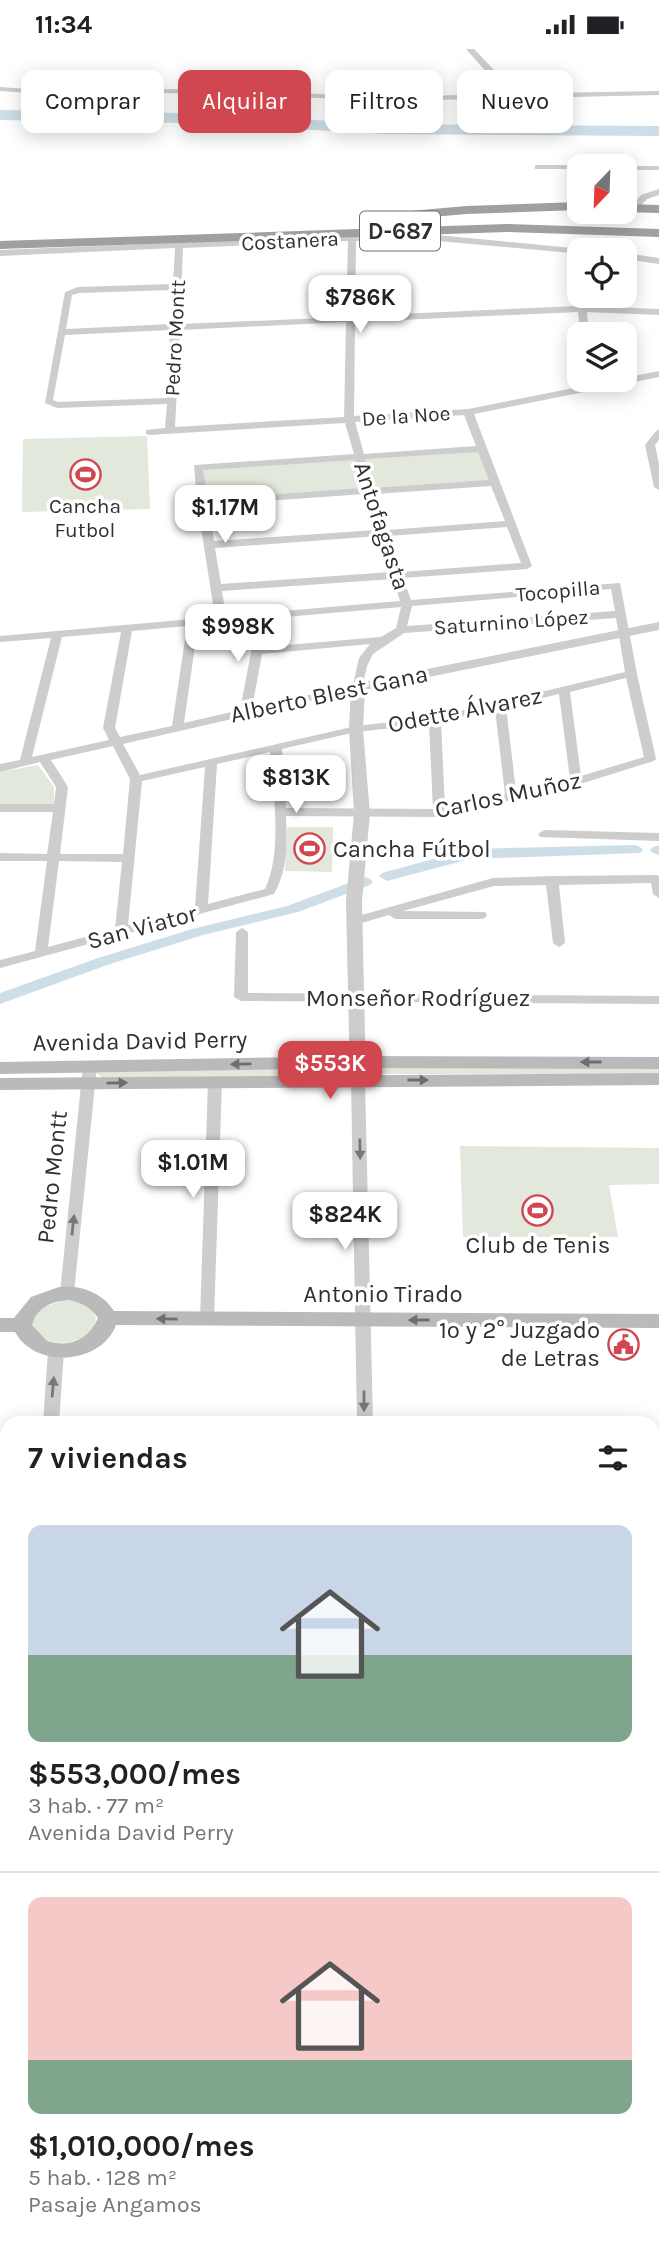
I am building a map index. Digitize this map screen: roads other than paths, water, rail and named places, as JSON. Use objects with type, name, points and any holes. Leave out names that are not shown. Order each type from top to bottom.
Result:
[{"type":"highway","points":[[530,228],[513,218],[517,211],[531,207]]},
{"type":"highway","name":"D-687","points":[[204,237],[425,213],[567,207]]},
{"type":"highway","points":[[637,208],[659,209]]},
{"type":"highway","name":"D-687","points":[[0,245],[530,228],[659,233]]},
{"type":"main road","name":"Avenida David Perry","points":[[0,1084],[89,1075],[359,1071],[659,1062]]},
{"type":"main road","name":"Avenida David Perry","points":[[0,1068],[215,1082],[359,1071],[659,1079]]},
{"type":"main road","points":[[66,1293],[94,1300],[104,1308],[108,1318],[102,1335],[93,1343],[69,1351],[56,1351],[32,1342],[22,1325],[30,1307],[53,1295],[66,1293]]},
{"type":"main road","name":"Antonio Tirado","points":[[108,1318],[659,1321]]},
{"type":"main road","points":[[0,1325],[22,1325]]},
{"type":"street","points":[[470,49],[489,70]]},
{"type":"street","points":[[0,89],[43,92],[199,91],[391,99],[457,98]]},
{"type":"street","points":[[573,96],[659,93]]},
{"type":"street","points":[[537,167],[567,167]]},
{"type":"street","points":[[637,168],[659,168]]},
{"type":"street","points":[[637,202],[659,192]]},
{"type":"street","name":"Costanera","points":[[0,253],[416,236],[567,250]]},
{"type":"street","name":"Antofagasta","points":[[352,239],[349,419],[382,533],[407,604],[401,629]]},
{"type":"street","name":"Pedro Montt","points":[[170,431],[179,246]]},
{"type":"street","points":[[637,258],[659,261]]},
{"type":"street","points":[[172,401],[50,404],[68,294],[72,291],[177,287]]},
{"type":"street","points":[[582,309],[584,322]]},
{"type":"street","points":[[61,333],[582,309],[659,312]]},
{"type":"street","name":"De la Noe","points":[[637,377],[659,374]]},
{"type":"street","name":"De la Noe","points":[[149,432],[468,411],[567,389]]},
{"type":"street","points":[[216,588],[527,566],[468,411]]},
{"type":"street","points":[[658,482],[649,445],[659,433]]},
{"type":"street","points":[[221,620],[198,467],[482,449]]},
{"type":"street","points":[[202,502],[494,482]]},
{"type":"street","points":[[209,545],[511,524]]},
{"type":"street","name":"Tocopilla","points":[[407,604],[616,585],[631,674],[650,759]]},
{"type":"street","points":[[0,639],[407,604]]},
{"type":"street","name":"Saturnino López","points":[[401,629],[621,614]]},
{"type":"street","points":[[245,712],[257,651],[256,617]]},
{"type":"street","points":[[178,727],[192,623]]},
{"type":"street","name":"Alberto Blest Gana","points":[[0,768],[358,687],[659,626]]},
{"type":"street","points":[[121,933],[136,779],[109,728],[127,628]]},
{"type":"street","points":[[365,1416],[354,901],[362,814],[356,729],[359,666],[365,654],[401,629]]},
{"type":"street","points":[[25,763],[57,634]]},
{"type":"street","points":[[257,651],[384,640]]},
{"type":"street","name":"Odette Álvarez","points":[[136,779],[356,729],[435,720],[631,674]]},
{"type":"street","points":[[564,690],[576,782]]},
{"type":"street","points":[[500,705],[511,796]]},
{"type":"street","points":[[435,720],[439,813]]},
{"type":"street","points":[[276,749],[280,812]]},
{"type":"street","points":[[41,954],[62,787],[44,759]]},
{"type":"street","name":"Carlos Muñoz","points":[[280,812],[439,813],[576,782],[650,759]]},
{"type":"street","points":[[201,911],[211,763]]},
{"type":"street","points":[[0,808],[61,809]]},
{"type":"street","name":"San Viator","points":[[0,964],[270,891],[278,881],[280,812]]},
{"type":"street","points":[[544,834],[659,837]]},
{"type":"street","points":[[0,857],[127,858]]},
{"type":"street","points":[[355,921],[493,882],[657,879],[659,894]]},
{"type":"street","points":[[552,880],[559,943]]},
{"type":"street","points":[[375,915],[481,915]]},
{"type":"street","name":"Monseñor Rodríguez","points":[[242,932],[241,997],[659,1000]]},
{"type":"street","name":"Pedro Montt","points":[[66,1293],[89,1075]]},
{"type":"street","points":[[207,1319],[215,1082]]},
{"type":"street","points":[[51,1416],[56,1351]]},
{"type":"waterway","points":[[0,115],[183,118],[385,129],[659,131]]},
{"type":"waterway","points":[[387,876],[470,854],[635,850]]},
{"type":"waterway","points":[[0,999],[104,961],[198,932],[292,909],[365,882]]},
{"type":"place","name":"Cancha Futbol","points":[[85,474]]},
{"type":"place","name":"Cancha Fútbol","points":[[310,849]]},
{"type":"place","name":"Club de Tenis","points":[[538,1211]]},
{"type":"place","name":"1º y 2° Juzgado de Letras","points":[[623,1344]]}]
